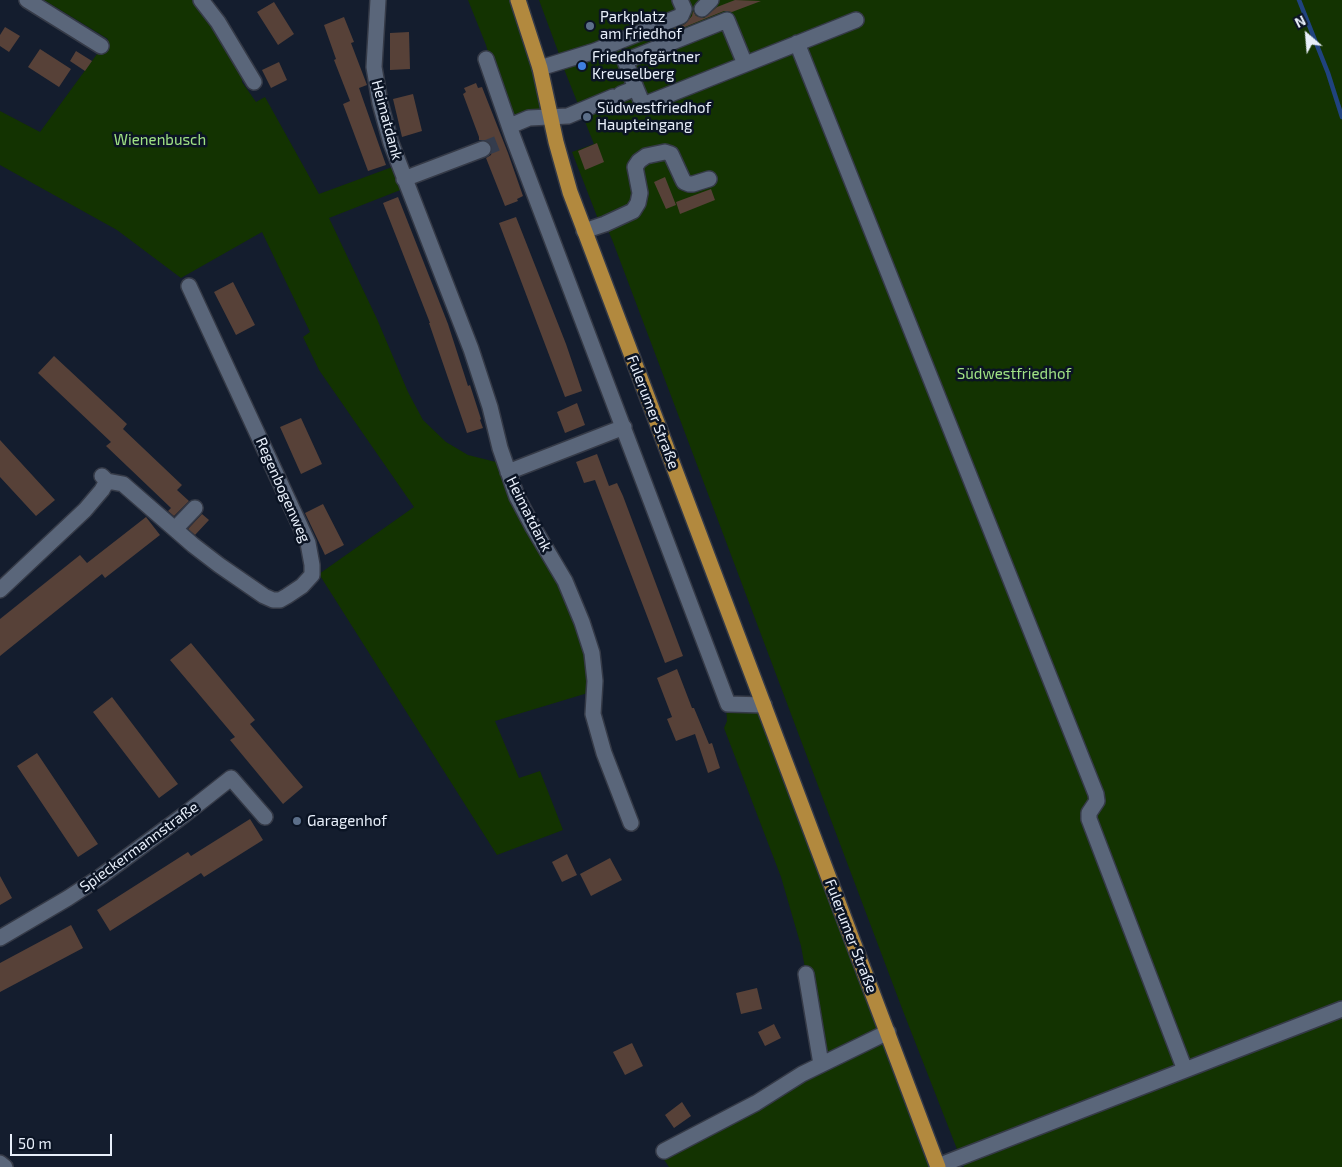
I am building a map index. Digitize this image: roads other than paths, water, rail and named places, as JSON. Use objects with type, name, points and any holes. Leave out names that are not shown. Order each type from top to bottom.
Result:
[{"type":"main road","name":"Fulerumer Straße","points":[[518,0],[540,68],[562,169],[584,231],[938,1167]]},
{"type":"street","points":[[27,0],[100,46]]},
{"type":"street","points":[[201,0],[218,22],[254,82]]},
{"type":"street","name":"Heimatdank","points":[[378,0],[374,68],[380,103],[391,143],[471,349],[517,497],[565,581],[582,622],[592,653],[595,681],[593,714],[604,753],[630,823]]},
{"type":"street","points":[[680,0],[684,9],[696,9]]},
{"type":"street","points":[[540,68],[604,47],[696,9]]},
{"type":"street","points":[[745,64],[727,20],[625,61],[643,105],[856,20]]},
{"type":"street","points":[[797,43],[1093,785],[1097,800],[1089,813],[1089,819],[1185,1070]]},
{"type":"street","points":[[488,65],[509,135],[624,427],[728,704],[764,705]]},
{"type":"street","points":[[509,135],[529,118],[568,116],[636,88]]},
{"type":"street","name":"Heimatdank","points":[[404,178],[483,148]]},
{"type":"street","points":[[584,231],[634,211],[640,193],[640,184],[635,173],[635,167],[646,156],[665,152],[671,154],[684,182],[689,184],[709,178]]},
{"type":"street","name":"Regenbogenweg","points":[[0,590],[85,510],[102,490],[104,478],[122,484],[219,565],[272,600],[280,600],[287,596],[302,586],[312,575],[308,543],[189,286]]},
{"type":"street","points":[[508,472],[624,427]]},
{"type":"street","points":[[175,529],[195,508]]},
{"type":"street","name":"Spieckermannstraße","points":[[0,938],[100,877],[231,778],[265,817]]},
{"type":"street","points":[[806,974],[821,1064]]},
{"type":"street","points":[[938,1167],[1342,1009]]},
{"type":"street","points":[[664,1151],[756,1103],[802,1074],[888,1032]]},
{"type":"street","points":[[0,1164],[5,1167]]},
{"type":"waterway","points":[[1299,0],[1328,73],[1342,117]]},
{"type":"tunnel","points":[[483,149],[503,141]]},
{"type":"place","name":"Parkplatz am Friedhof","points":[[590,26]]},
{"type":"place","name":"Friedhofgärtner Kreuselberg","points":[[582,66]]},
{"type":"place","name":"Südwestfriedhof Haupteingang","points":[[587,117]]},
{"type":"place","name":"Garagenhof","points":[[297,821]]},
{"type":"park label","name":"Wienenbusch","points":[[160,140]]},
{"type":"park label","name":"Südwestfriedhof","points":[[1014,374]]}]
